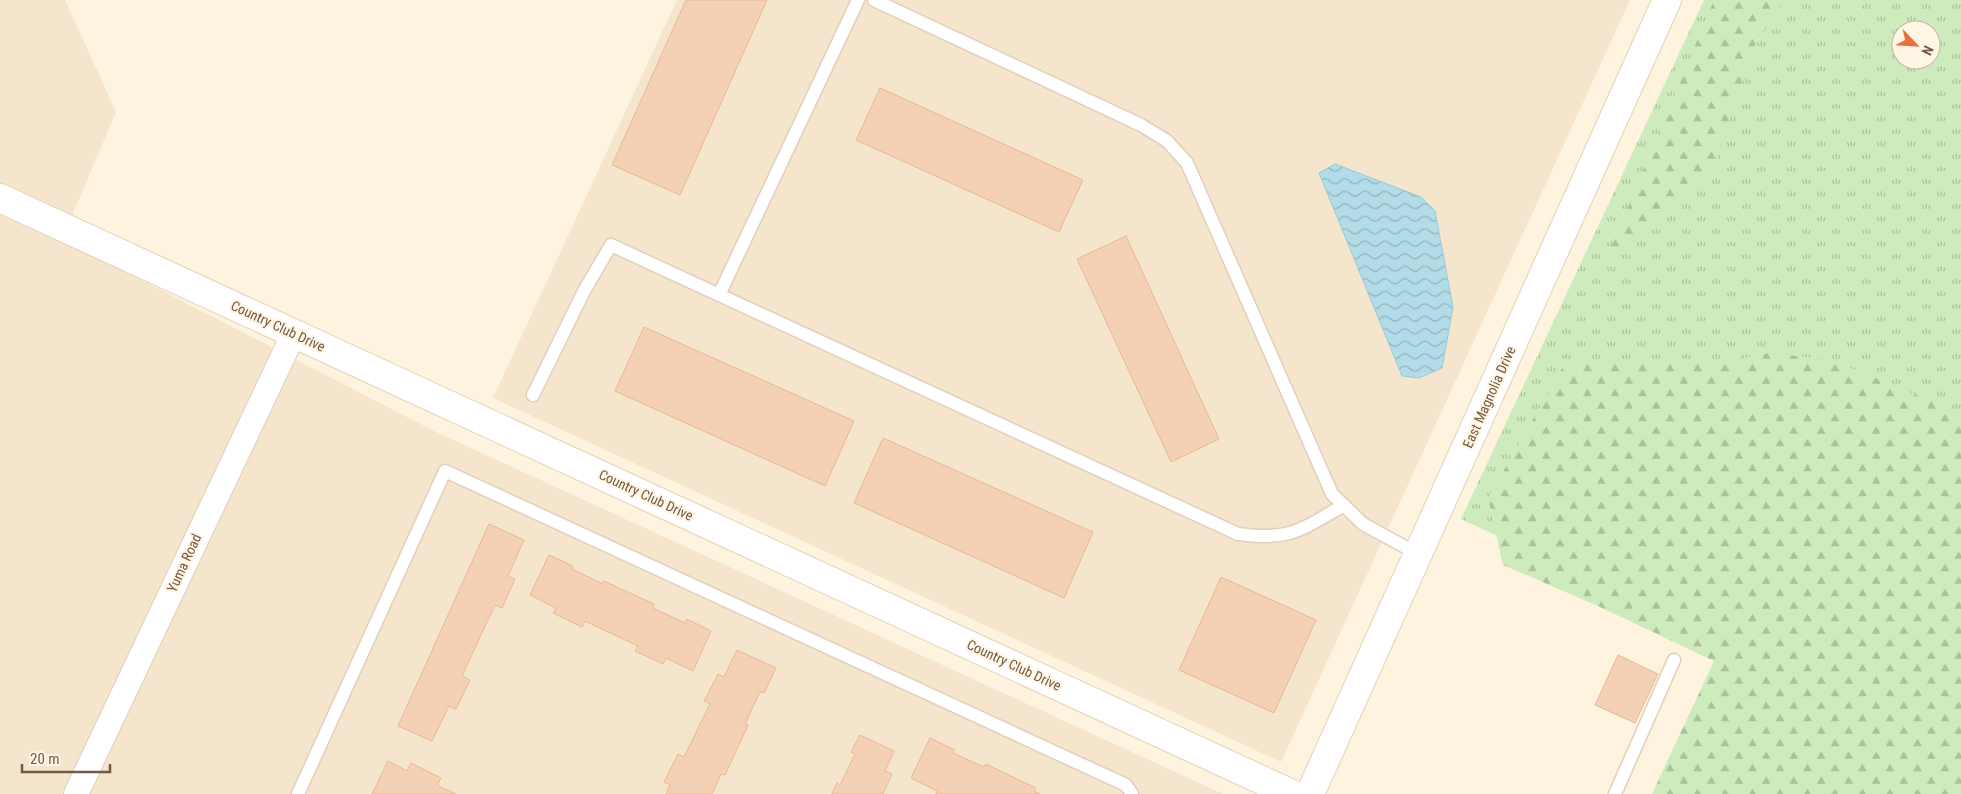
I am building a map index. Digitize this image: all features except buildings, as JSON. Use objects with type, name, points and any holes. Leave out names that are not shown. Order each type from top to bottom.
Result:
[{"type":"street","name":"East Magnolia Drive","points":[[1310,794],[1667,0]]},
{"type":"street","name":"Country Club Drive","points":[[0,198],[1292,794]]},
{"type":"street","name":"Yuma Road","points":[[76,794],[294,333]]},
{"type":"lane","points":[[719,295],[858,0]]},
{"type":"lane","points":[[874,0],[1141,125],[1167,141],[1187,163],[1332,494],[1363,524],[1418,554]]},
{"type":"lane","points":[[532,395],[584,291],[611,245],[1238,534],[1267,538],[1295,533],[1344,506]]},
{"type":"lane","points":[[298,794],[445,471],[1126,785],[1132,794]]},
{"type":"lane","points":[[1615,794],[1674,660]]},
{"type":"shaded area","points":[[0,0],[65,0],[116,112],[62,239],[434,431],[1223,794],[0,794]]},
{"type":"shaded area","points":[[677,0],[1630,0],[1281,762],[493,398]]},
{"type":"green space","points":[[1704,0],[1961,0],[1961,794],[1742,650],[1461,519]]},
{"type":"green space","points":[[1714,0],[1784,0],[1755,45],[1712,172],[1638,242],[1607,257]]},
{"type":"green space","points":[[1769,353],[1832,360],[1961,411],[1961,794],[1652,794],[1714,661],[1598,606],[1503,565],[1488,498],[1565,363],[1717,363]]},
{"type":"water","points":[[1335,164],[1421,197],[1435,211],[1453,307],[1442,368],[1419,378],[1402,376],[1319,173]]}]
